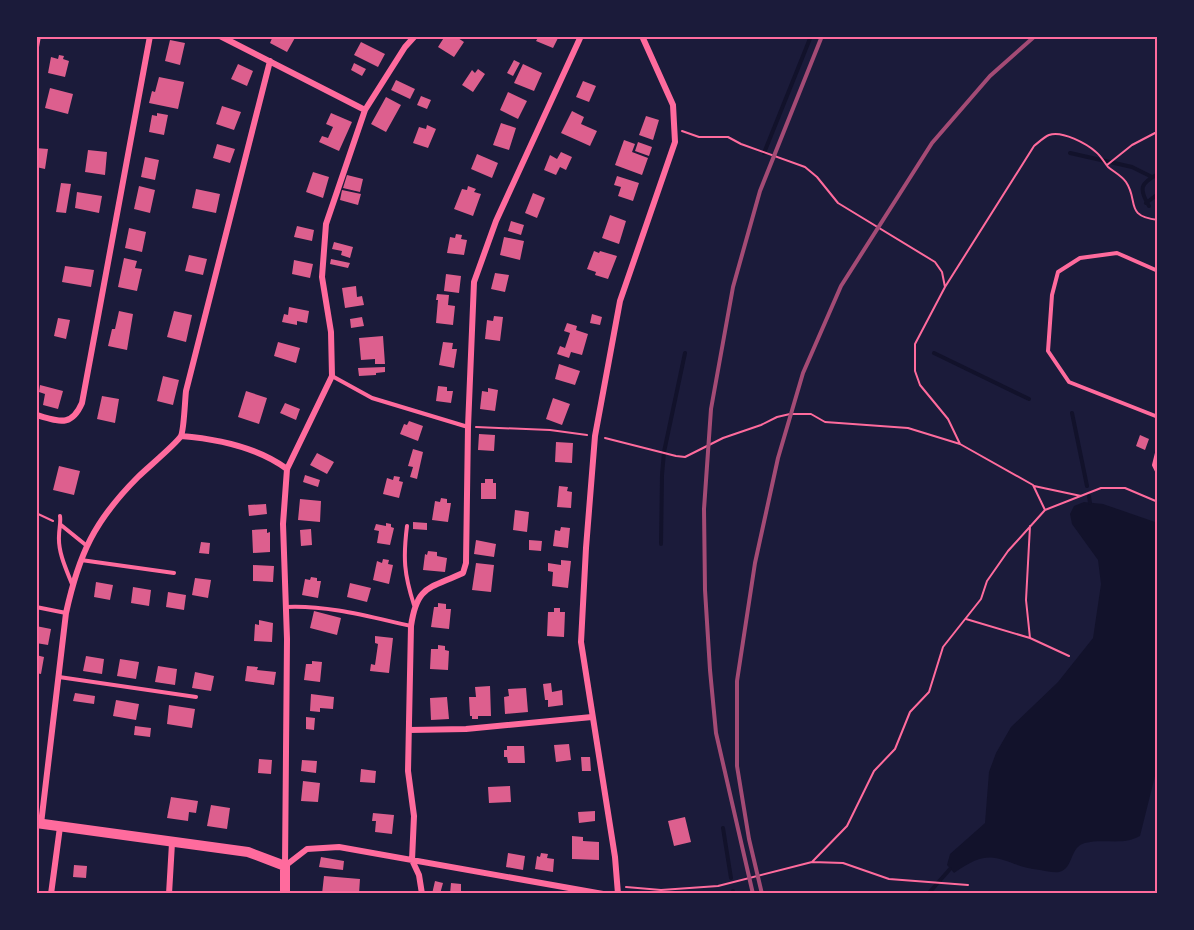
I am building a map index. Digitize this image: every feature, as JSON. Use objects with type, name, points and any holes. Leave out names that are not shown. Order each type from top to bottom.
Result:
[{"type":"main road","points":[[39,824],[248,852],[285,866],[285,894]]},
{"type":"street","points":[[36,47],[38,36]]},
{"type":"street","points":[[36,415],[68,421],[77,414],[82,403],[150,36]]},
{"type":"street","points":[[220,36],[365,110]]},
{"type":"street","points":[[285,866],[286,607],[283,524],[287,469],[332,376],[331,332],[322,277],[326,224],[365,110],[405,47],[415,36]]},
{"type":"street","points":[[422,894],[419,874],[412,860],[414,816],[408,771],[411,626],[414,605],[424,591],[463,573],[466,563],[468,427],[474,282],[496,221],[581,36]]},
{"type":"street","points":[[618,894],[615,857],[581,642],[595,436],[620,301],[675,142],[673,105],[642,36]]},
{"type":"street","points":[[39,824],[66,613],[72,584],[80,560],[102,518],[119,495],[181,436],[186,391],[270,61]]},
{"type":"street","points":[[181,436],[213,438],[273,458],[287,469]]},
{"type":"street","points":[[409,730],[466,729],[592,717]]},
{"type":"street","points":[[51,894],[60,827]]},
{"type":"street","points":[[169,894],[172,843]]},
{"type":"street","points":[[285,866],[307,849],[339,847],[603,894]]},
{"type":"lane","points":[[1158,271],[1117,252],[1080,258],[1058,272],[1052,295],[1048,351],[1069,382],[1158,417]]},
{"type":"lane","points":[[332,376],[372,398],[468,427]]},
{"type":"lane","points":[[1158,449],[1154,465],[1158,473]]},
{"type":"lane","points":[[60,516],[60,552],[72,584]]},
{"type":"lane","points":[[61,525],[87,546]]},
{"type":"lane","points":[[407,526],[404,555],[406,580],[414,605]]},
{"type":"lane","points":[[80,560],[174,573]]},
{"type":"lane","points":[[286,607],[304,606],[343,611],[411,626]]},
{"type":"lane","points":[[36,607],[66,613]]},
{"type":"lane","points":[[58,677],[196,697]]},
{"type":"path","points":[[675,128],[699,136],[728,137],[741,144],[805,167],[817,177],[838,203],[935,262],[942,272],[945,286]]},
{"type":"path","points":[[1107,165],[1132,145],[1155,133]]},
{"type":"path","points":[[960,444],[948,418],[920,385],[915,371],[915,344],[945,286],[1034,146],[1050,135],[1059,134],[1088,146],[1126,181],[1133,207],[1140,215],[1158,220]]},
{"type":"path","points":[[468,427],[550,430],[595,436],[686,457],[723,438],[777,417],[812,414],[825,422],[908,428],[960,444],[1033,486],[1081,496]]},
{"type":"path","points":[[1033,486],[1045,510]]},
{"type":"path","points":[[812,862],[847,826],[874,771],[895,749],[910,712],[929,692],[943,647],[981,599],[987,581],[1008,551],[1045,510],[1101,488],[1125,488],[1158,502]]},
{"type":"path","points":[[36,513],[61,525]]},
{"type":"path","points":[[1030,526],[1026,600],[1030,638]]},
{"type":"path","points":[[966,619],[1030,638],[1069,656]]},
{"type":"path","points":[[617,886],[661,890],[718,886],[812,862],[843,863],[888,879],[968,885]]},
{"type":"shaded area","points":[[1084,502],[1103,504],[1158,523],[1158,764],[1140,836],[1126,841],[1099,841],[1080,845],[1067,867],[1059,872],[989,858],[979,859],[954,873],[947,865],[950,854],[985,823],[989,772],[996,753],[1011,727],[1058,682],[1093,638],[1101,584],[1098,560],[1072,524],[1070,514],[1074,506]]},
{"type":"building","points":[[273,36],[296,36],[287,52],[270,43]]},
{"type":"building","points":[[445,36],[455,36],[464,42],[454,57],[438,47]]},
{"type":"building","points":[[539,36],[559,36],[553,48],[536,41]]},
{"type":"building","points":[[170,40],[185,43],[180,65],[165,61]]},
{"type":"building","points":[[361,42],[385,54],[378,67],[354,55]]},
{"type":"building","points":[[59,55],[69,61],[65,77],[48,73],[51,57],[58,59]]},
{"type":"building","points":[[514,60],[520,63],[513,76],[507,73]]},
{"type":"building","points":[[354,63],[366,69],[362,76],[351,70]]},
{"type":"building","points":[[238,64],[253,71],[247,86],[231,79]]},
{"type":"building","points":[[523,64],[542,73],[534,91],[514,83]]},
{"type":"building","points":[[478,69],[485,74],[473,92],[462,85],[472,70],[475,73]]},
{"type":"building","points":[[159,77],[184,82],[178,109],[149,103]]},
{"type":"building","points":[[396,80],[415,89],[410,99],[391,90]]},
{"type":"building","points":[[583,81],[596,86],[589,102],[576,97]]},
{"type":"building","points":[[50,88],[73,94],[68,114],[45,108]]},
{"type":"building","points":[[508,92],[527,101],[518,119],[500,110]]},
{"type":"building","points":[[421,96],[431,100],[427,109],[417,105]]},
{"type":"building","points":[[386,97],[401,105],[386,132],[371,124]]},
{"type":"building","points":[[222,106],[241,112],[234,130],[216,124]]},
{"type":"building","points":[[572,111],[584,117],[581,124],[597,131],[590,146],[561,133]]},
{"type":"building","points":[[157,113],[168,115],[164,135],[149,132],[152,115],[157,116]]},
{"type":"building","points":[[331,113],[352,122],[339,151],[319,142],[322,136],[328,138],[333,127],[326,124]]},
{"type":"building","points":[[646,116],[659,120],[653,140],[639,135]]},
{"type":"building","points":[[501,123],[516,128],[509,150],[493,145]]},
{"type":"building","points":[[427,125],[436,129],[428,148],[413,143],[419,127],[426,129]]},
{"type":"building","points":[[624,140],[635,144],[632,152],[648,158],[642,175],[615,165]]},
{"type":"building","points":[[638,142],[652,147],[649,156],[635,151]]},
{"type":"building","points":[[217,144],[235,149],[230,163],[213,158]]},
{"type":"building","points":[[36,148],[48,149],[45,169],[36,167]]},
{"type":"building","points":[[88,150],[107,152],[105,175],[85,172]]},
{"type":"building","points":[[561,152],[572,157],[566,170],[560,167],[556,175],[544,170],[550,155],[557,159]]},
{"type":"building","points":[[477,154],[498,163],[492,178],[471,169]]},
{"type":"building","points":[[145,157],[159,160],[155,180],[141,177]]},
{"type":"building","points":[[313,172],[329,177],[323,198],[306,192]]},
{"type":"building","points":[[347,175],[363,179],[360,192],[343,188]]},
{"type":"building","points":[[617,176],[639,183],[633,201],[618,196],[621,187],[614,185]]},
{"type":"building","points":[[61,183],[71,184],[66,213],[56,212]]},
{"type":"building","points":[[139,186],[155,190],[150,213],[134,209]]},
{"type":"building","points":[[468,186],[476,189],[474,192],[481,194],[473,216],[454,209],[462,189],[467,190]]},
{"type":"building","points":[[196,189],[220,194],[216,213],[192,208]]},
{"type":"building","points":[[342,190],[361,194],[358,205],[340,200]]},
{"type":"building","points":[[77,192],[102,196],[99,213],[75,208]]},
{"type":"building","points":[[533,193],[545,198],[537,218],[525,213]]},
{"type":"building","points":[[610,215],[626,221],[619,244],[602,238]]},
{"type":"building","points":[[511,221],[524,225],[521,235],[508,231]]},
{"type":"building","points":[[297,226],[314,230],[312,241],[294,237]]},
{"type":"building","points":[[129,228],[146,232],[142,252],[125,248]]},
{"type":"building","points":[[456,234],[462,235],[461,239],[467,240],[464,255],[447,253],[450,237],[455,238]]},
{"type":"building","points":[[504,237],[524,241],[520,260],[500,255]]},
{"type":"building","points":[[334,242],[353,247],[350,258],[341,255],[342,251],[332,249]]},
{"type":"building","points":[[594,251],[617,256],[608,279],[595,275],[596,272],[587,269]]},
{"type":"building","points":[[189,255],[207,259],[203,275],[185,271]]},
{"type":"building","points":[[124,258],[137,261],[135,268],[142,269],[137,291],[118,287]]},
{"type":"building","points":[[331,259],[350,263],[348,268],[330,264]]},
{"type":"building","points":[[294,260],[313,264],[310,278],[292,274]]},
{"type":"building","points":[[65,266],[94,270],[91,287],[62,282]]},
{"type":"building","points":[[495,273],[509,275],[505,292],[491,289]]},
{"type":"building","points":[[446,274],[461,276],[459,293],[444,291]]},
{"type":"building","points":[[356,286],[357,297],[362,296],[364,305],[345,308],[342,288]]},
{"type":"building","points":[[437,294],[449,295],[448,305],[455,306],[453,325],[436,323]]},
{"type":"building","points":[[289,307],[309,311],[307,323],[297,321],[297,325],[282,322],[284,314],[288,315]]},
{"type":"building","points":[[119,311],[133,314],[127,350],[108,346]]},
{"type":"building","points":[[174,311],[192,315],[186,342],[167,337]]},
{"type":"building","points":[[592,314],[602,317],[600,325],[590,323]]},
{"type":"building","points":[[494,316],[503,317],[500,341],[485,339],[487,320],[493,321]]},
{"type":"building","points":[[362,317],[364,326],[351,328],[350,319]]},
{"type":"building","points":[[58,318],[70,320],[66,339],[54,336]]},
{"type":"building","points":[[567,323],[577,326],[576,330],[588,334],[582,355],[571,352],[569,358],[557,354],[560,346],[565,348],[570,333],[564,331]]},
{"type":"building","points":[[383,336],[385,364],[375,364],[375,359],[361,360],[359,338]]},
{"type":"building","points":[[278,342],[300,348],[296,363],[274,356]]},
{"type":"building","points":[[443,342],[453,343],[452,349],[457,349],[454,368],[439,365]]},
{"type":"building","points":[[559,364],[580,371],[575,385],[555,379]]},
{"type":"building","points":[[385,367],[385,372],[359,376],[358,368]]},
{"type":"building","points":[[163,376],[179,380],[173,405],[157,401]]},
{"type":"building","points":[[40,385],[63,391],[58,409],[43,405],[45,394],[39,392]]},
{"type":"building","points":[[438,386],[447,387],[447,391],[453,391],[451,403],[436,401]]},
{"type":"building","points":[[488,388],[498,390],[495,411],[480,409],[482,391],[488,392]]},
{"type":"building","points":[[246,391],[267,398],[259,424],[238,417]]},
{"type":"building","points":[[102,396],[119,399],[115,423],[97,419]]},
{"type":"building","points":[[553,398],[570,404],[562,425],[546,419]]},
{"type":"building","points":[[285,403],[300,409],[296,420],[280,413]]},
{"type":"building","points":[[409,421],[423,426],[418,441],[400,434],[404,424],[407,425]]},
{"type":"building","points":[[479,434],[495,435],[494,451],[478,450]]},
{"type":"building","points":[[1140,435],[1149,439],[1145,450],[1136,446]]},
{"type":"building","points":[[556,442],[573,443],[572,463],[555,462]]},
{"type":"building","points":[[413,449],[423,452],[417,479],[410,477],[413,467],[408,466]]},
{"type":"building","points":[[317,453],[334,462],[327,474],[310,465]]},
{"type":"building","points":[[59,466],[80,471],[74,495],[53,490]]},
{"type":"building","points":[[305,475],[320,480],[318,487],[303,482]]},
{"type":"building","points":[[394,476],[400,477],[399,481],[403,482],[399,498],[383,494],[387,478],[393,480]]},
{"type":"building","points":[[485,479],[493,479],[493,483],[496,483],[496,499],[481,499],[481,483],[485,483]]},
{"type":"building","points":[[559,486],[568,487],[567,491],[572,492],[571,508],[557,507]]},
{"type":"building","points":[[441,498],[451,503],[448,522],[432,520],[435,501],[440,502]]},
{"type":"building","points":[[300,499],[321,501],[320,522],[298,520]]},
{"type":"building","points":[[266,504],[267,514],[249,516],[248,505]]},
{"type":"building","points":[[515,510],[529,512],[527,532],[513,530]]},
{"type":"building","points":[[413,522],[427,523],[427,530],[413,529]]},
{"type":"building","points":[[386,523],[391,524],[394,528],[390,545],[377,543],[379,531],[374,530],[376,524],[386,526]]},
{"type":"building","points":[[561,527],[570,528],[568,548],[553,546],[555,530],[560,531]]},
{"type":"building","points":[[267,529],[267,533],[270,532],[270,552],[253,553],[252,530]]},
{"type":"building","points":[[311,529],[312,545],[301,546],[300,530]]},
{"type":"building","points":[[476,540],[496,544],[494,557],[474,554]]},
{"type":"building","points":[[529,540],[542,541],[541,551],[529,550]]},
{"type":"building","points":[[201,542],[210,543],[209,554],[199,553]]},
{"type":"building","points":[[428,551],[437,552],[437,556],[447,558],[445,572],[423,570],[425,554],[427,555]]},
{"type":"building","points":[[383,559],[389,560],[388,564],[393,565],[389,584],[373,580],[377,561],[382,563]]},
{"type":"building","points":[[561,560],[571,561],[568,588],[552,586],[553,572],[548,571],[548,563],[561,565]]},
{"type":"building","points":[[476,563],[494,565],[491,592],[472,590]]},
{"type":"building","points":[[253,565],[274,566],[273,582],[253,581]]},
{"type":"building","points":[[311,577],[321,581],[318,598],[302,595],[305,579],[310,580]]},
{"type":"building","points":[[195,578],[211,580],[208,598],[192,595]]},
{"type":"building","points":[[96,582],[113,585],[110,600],[94,597]]},
{"type":"building","points":[[350,583],[371,588],[367,602],[347,597]]},
{"type":"building","points":[[133,587],[151,590],[149,606],[131,603]]},
{"type":"building","points":[[168,592],[186,595],[184,610],[166,607]]},
{"type":"building","points":[[438,603],[446,604],[446,609],[451,609],[449,629],[431,627],[434,607],[438,607]]},
{"type":"building","points":[[554,608],[560,608],[560,612],[565,612],[564,637],[547,636],[548,612],[554,612]]},
{"type":"building","points":[[314,611],[341,618],[337,635],[310,628]]},
{"type":"building","points":[[259,620],[273,623],[272,642],[254,641],[255,624],[259,625]]},
{"type":"building","points":[[36,626],[51,629],[48,645],[36,643]]},
{"type":"building","points":[[375,636],[393,638],[389,673],[370,671],[371,664],[375,665],[378,644],[375,643]]},
{"type":"building","points":[[438,645],[445,646],[445,650],[449,651],[448,670],[430,669],[431,649],[438,649]]},
{"type":"building","points":[[36,655],[44,657],[41,674],[36,673]]},
{"type":"building","points":[[86,656],[104,659],[102,674],[83,671]]},
{"type":"building","points":[[120,659],[139,662],[136,679],[117,676]]},
{"type":"building","points":[[312,661],[322,662],[320,682],[304,680],[306,664],[312,664]]},
{"type":"building","points":[[158,666],[177,669],[175,685],[155,682]]},
{"type":"building","points":[[247,666],[258,667],[257,670],[276,672],[274,685],[245,681]]},
{"type":"building","points":[[195,672],[214,676],[211,691],[192,688]]},
{"type":"building","points":[[551,683],[552,692],[562,690],[563,705],[548,707],[543,684]]},
{"type":"building","points":[[490,686],[491,716],[478,716],[478,719],[472,719],[469,697],[476,697],[475,687]]},
{"type":"building","points":[[526,688],[528,712],[505,714],[504,697],[509,696],[508,689]]},
{"type":"building","points":[[75,693],[95,696],[94,704],[73,701]]},
{"type":"building","points":[[311,694],[334,697],[333,709],[320,708],[320,712],[310,711]]},
{"type":"building","points":[[447,697],[449,719],[431,720],[430,698]]},
{"type":"building","points":[[116,700],[139,704],[136,720],[113,716]]},
{"type":"building","points":[[169,705],[195,709],[192,728],[167,724]]},
{"type":"building","points":[[306,717],[315,718],[314,730],[306,729]]},
{"type":"building","points":[[135,726],[151,728],[150,737],[134,735]]},
{"type":"building","points":[[569,744],[571,760],[556,762],[554,745]]},
{"type":"building","points":[[507,746],[524,746],[525,763],[508,763],[507,757],[504,757],[504,750],[507,750]]},
{"type":"building","points":[[581,757],[590,757],[591,771],[582,771]]},
{"type":"building","points":[[259,759],[272,760],[271,774],[258,773]]},
{"type":"building","points":[[302,760],[317,761],[316,773],[301,771]]},
{"type":"building","points":[[361,769],[376,771],[375,783],[360,782]]},
{"type":"building","points":[[303,781],[320,783],[318,802],[301,801]]},
{"type":"building","points":[[510,786],[511,802],[489,803],[488,787]]},
{"type":"building","points":[[171,797],[198,801],[196,813],[189,812],[188,821],[167,818]]},
{"type":"building","points":[[211,805],[230,808],[227,829],[207,826]]},
{"type":"building","points":[[595,811],[595,821],[579,823],[578,812]]},
{"type":"building","points":[[373,813],[394,815],[392,834],[375,832],[376,821],[372,821]]},
{"type":"building","points":[[685,817],[691,842],[674,846],[668,821]]},
{"type":"building","points":[[572,836],[583,837],[583,841],[599,842],[599,860],[572,859]]},
{"type":"building","points":[[508,853],[525,856],[523,870],[506,867]]},
{"type":"building","points":[[541,853],[548,854],[547,858],[554,859],[553,872],[535,869],[537,856],[540,857]]},
{"type":"building","points":[[321,857],[344,861],[343,870],[319,867]]},
{"type":"building","points":[[74,865],[87,866],[86,878],[73,877]]},
{"type":"building","points":[[324,876],[360,879],[359,894],[322,894]]},
{"type":"building","points":[[435,881],[443,883],[440,894],[432,894]]},
{"type":"building","points":[[451,883],[461,884],[461,894],[450,894]]},
{"type":"waterway","points":[[764,153],[811,36]]},
{"type":"waterway","points":[[1070,153],[1132,167],[1152,177]]},
{"type":"waterway","points":[[1149,206],[1143,195],[1143,187],[1148,180],[1158,174]]},
{"type":"waterway","points":[[1146,203],[1158,194]]},
{"type":"waterway","points":[[661,544],[664,452],[685,353]]},
{"type":"waterway","points":[[934,353],[1029,399]]},
{"type":"waterway","points":[[1072,413],[1087,486]]},
{"type":"waterway","points":[[1089,496],[1090,503]]},
{"type":"waterway","points":[[723,828],[731,878]]},
{"type":"waterway","points":[[928,894],[950,869]]},
{"type":"railway","points":[[753,894],[716,733],[710,670],[705,590],[704,509],[711,409],[733,287],[760,191],[822,36]]},
{"type":"railway","points":[[762,894],[749,839],[737,766],[737,681],[755,563],[778,458],[803,373],[841,286],[932,143],[990,76],[1035,36]]}]
